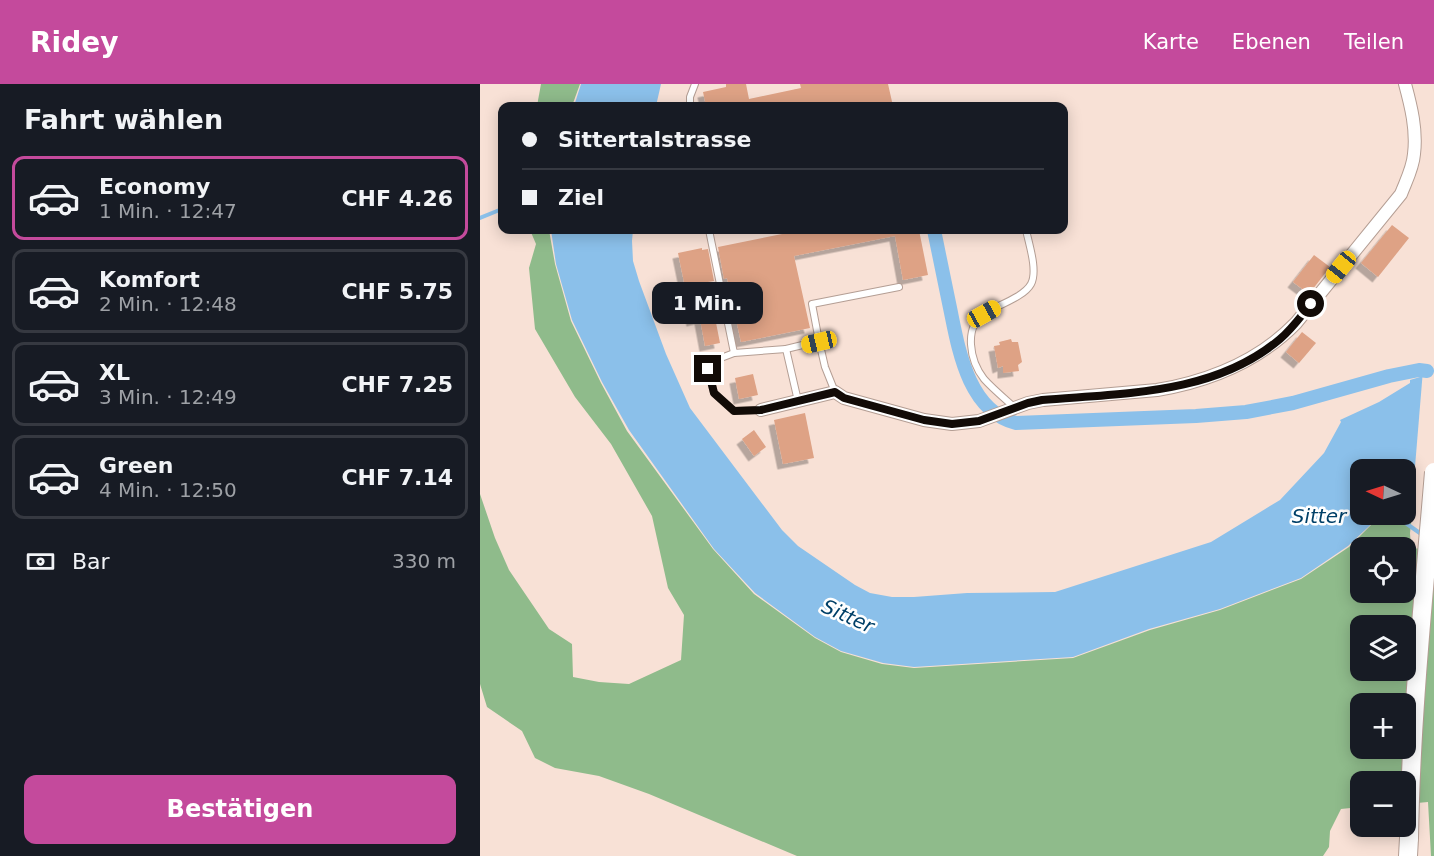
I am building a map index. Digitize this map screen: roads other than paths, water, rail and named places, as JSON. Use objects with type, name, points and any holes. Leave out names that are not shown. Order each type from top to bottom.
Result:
[{"type":"main road","points":[[1408,847],[1414,717],[1434,472]]},
{"type":"street","points":[[761,410],[835,392],[844,398],[938,423],[966,423],[1042,400],[1157,390],[1194,382],[1213,376],[1256,356],[1282,337],[1296,323],[1401,194],[1414,154],[1415,129],[1405,84]]},
{"type":"lane","points":[[690,102],[695,84]]},
{"type":"lane","points":[[710,234],[734,353]]},
{"type":"lane","points":[[1010,409],[983,377],[976,364],[970,336],[977,320],[1026,291],[1032,282],[1034,272],[1027,234]]},
{"type":"lane","points":[[835,392],[825,368],[812,304],[899,287]]},
{"type":"lane","points":[[761,410],[734,411],[714,393],[708,369],[713,361],[734,353],[786,349],[819,342]]},
{"type":"lane","points":[[786,349],[798,401]]},
{"type":"lane","points":[[1423,525],[1434,508]]},
{"type":"water","points":[[581,84],[661,84],[657,102],[575,102]]},
{"type":"water","name":"Sitter","points":[[552,234],[633,234],[633,261],[639,281],[666,354],[690,408],[782,530],[798,546],[855,585],[870,593],[892,597],[1055,592],[1211,542],[1280,500],[1324,453],[1340,420],[1379,402],[1434,366],[1416,480],[1416,459],[1350,459],[1350,525],[1370,525],[1358,537],[1350,537],[1348,546],[1301,578],[1220,609],[1149,629],[1073,657],[914,667],[883,663],[841,651],[815,637],[755,593],[714,549],[629,430],[602,382],[572,320],[556,264]]},
{"type":"waterway","points":[[480,218],[498,211]]},
{"type":"waterway","points":[[935,234],[956,338],[967,374],[986,405],[999,416],[1016,423],[1246,412],[1293,403],[1389,376],[1419,370],[1427,371]]},
{"type":"waterway","points":[[1408,525],[1424,536]]}]
